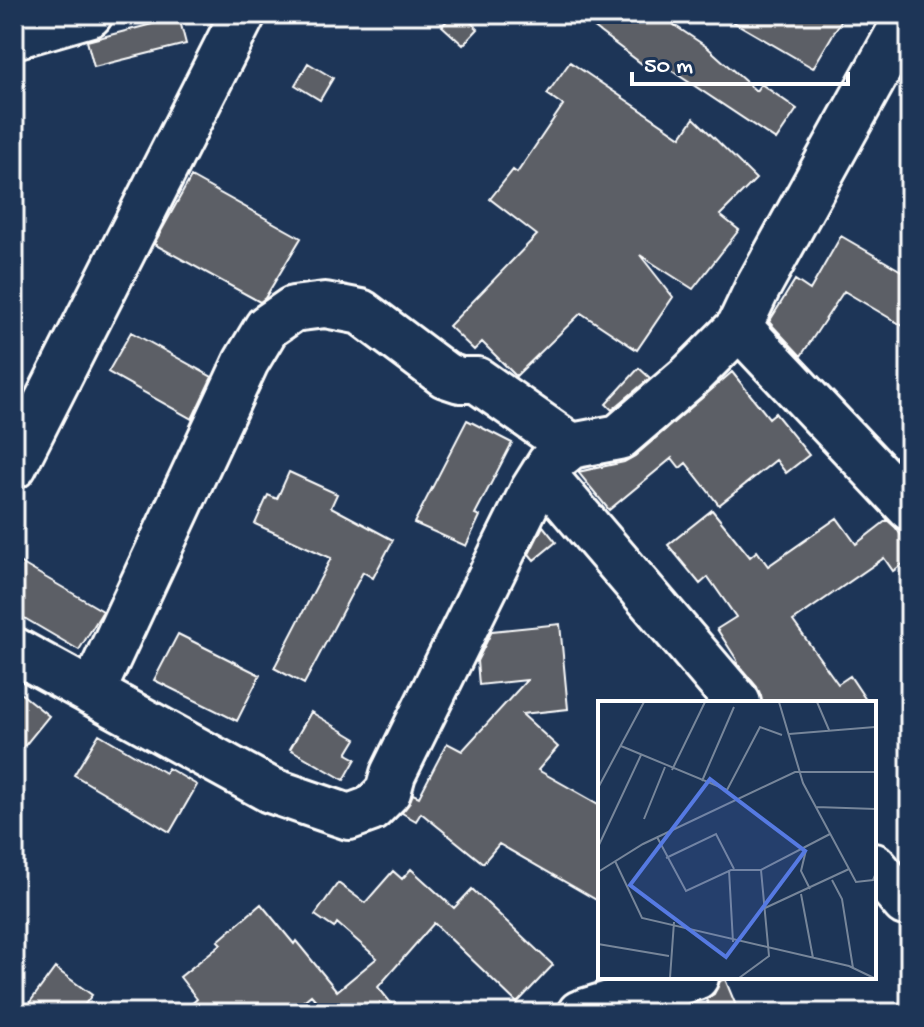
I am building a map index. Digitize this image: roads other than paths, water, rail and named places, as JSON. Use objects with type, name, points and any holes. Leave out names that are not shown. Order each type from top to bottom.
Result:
[{"type":"street","points":[[14,36],[90,14]]},
{"type":"street","points":[[14,466],[243,14]]},
{"type":"street","points":[[14,650],[270,790],[349,817],[371,809],[388,792],[393,774],[557,460],[619,437],[689,377],[739,327],[909,14]]},
{"type":"street","points":[[92,693],[246,362],[267,327],[293,309],[325,305],[361,312],[445,375],[460,380],[477,380],[557,460],[737,701]]},
{"type":"street","points":[[739,327],[910,508]]},
{"type":"street","points":[[876,870],[896,906]]},
{"type":"street","points":[[580,1013],[690,979]]}]
